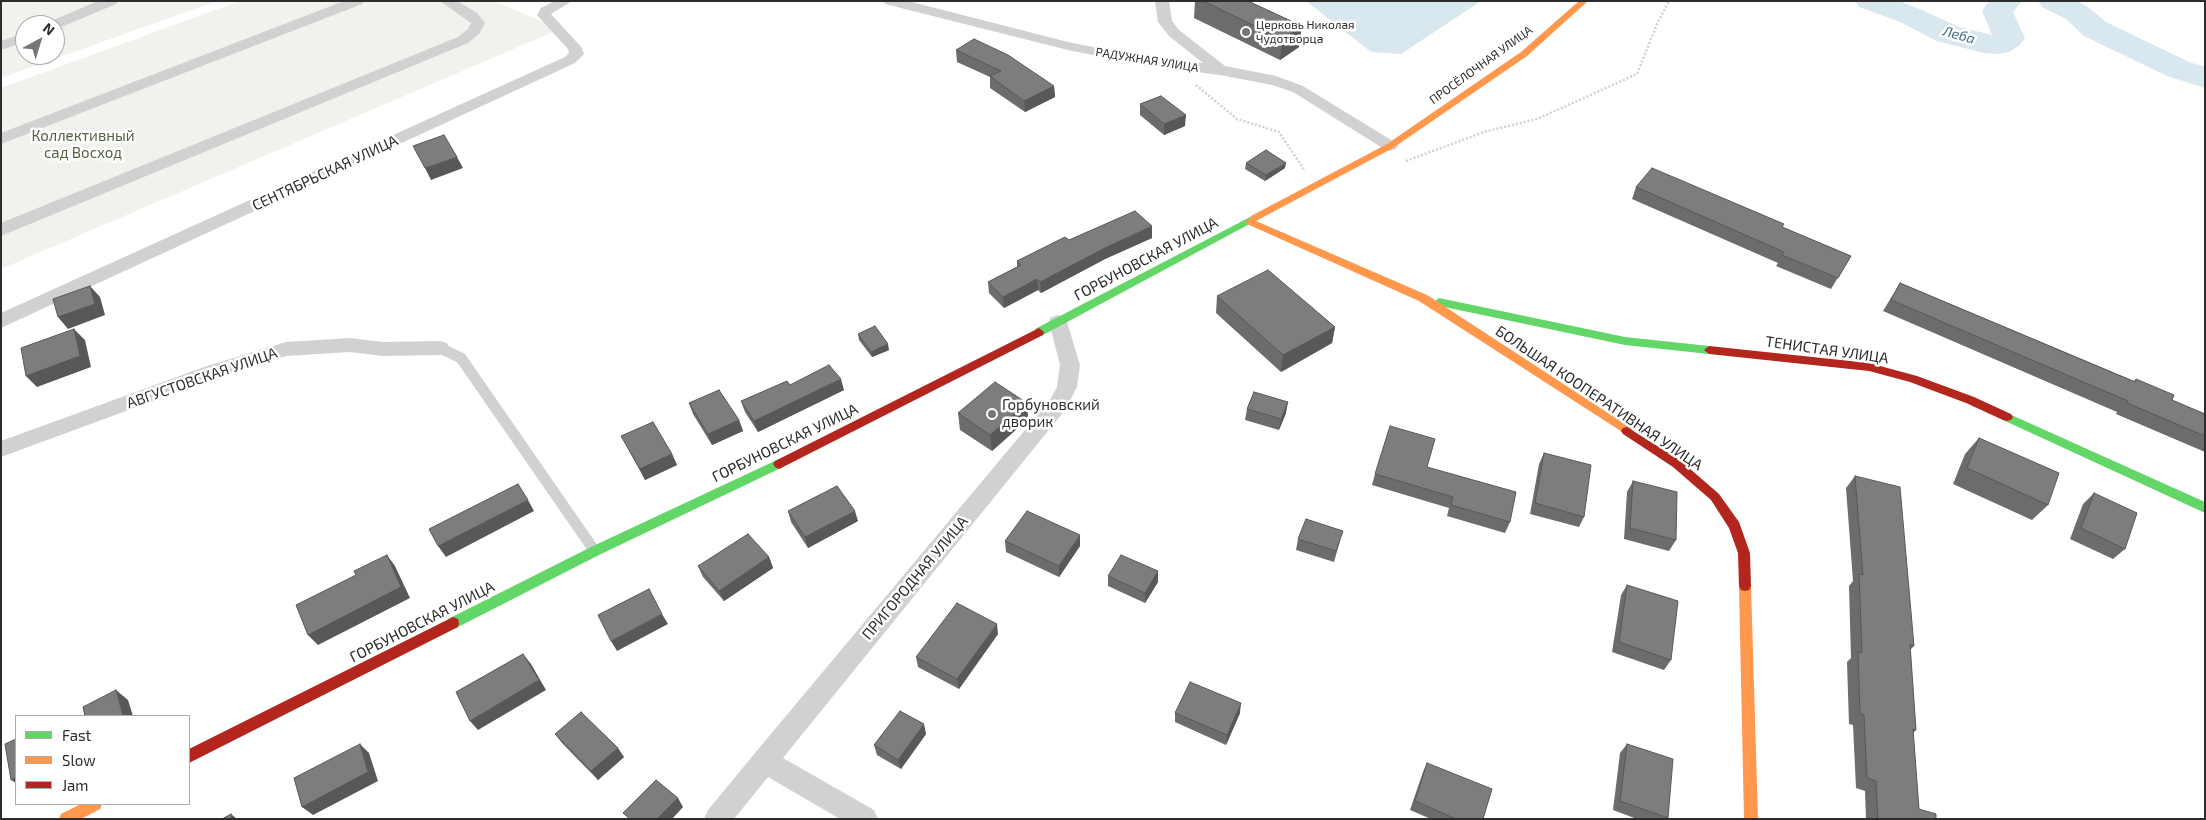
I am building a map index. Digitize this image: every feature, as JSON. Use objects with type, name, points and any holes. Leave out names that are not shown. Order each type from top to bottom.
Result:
[{"type":"main road","name":"ПРОСЁЛОЧНАЯ УЛИЦА","points":[[1390,146],[1524,54],[1584,1]]},
{"type":"main road","name":"ГОРБУНОВСКАЯ УЛИЦА","points":[[190,755],[595,551],[782,463],[1250,222],[1390,146]]},
{"type":"main road","name":"БОЛЬШАЯ КООПЕРАТИВНАЯ УЛИЦА","points":[[1250,222],[1423,298],[1677,464],[1716,497],[1735,526],[1744,553],[1751,819]]},
{"type":"main road","name":"ТЕНИСТАЯ УЛИЦА","points":[[1423,298],[1625,341],[1869,367],[1913,379],[1970,400],[2205,508]]},
{"type":"main road","points":[[66,819],[93,805]]},
{"type":"street","points":[[65,20],[112,1]]},
{"type":"street","points":[[1,139],[357,1]]},
{"type":"street","points":[[1,230],[463,40],[474,31],[478,23],[472,16],[447,1]]},
{"type":"street","name":"СЕНТЯБРЬСКАЯ УЛИЦА","points":[[1,321],[570,60],[577,54],[574,48],[544,15],[565,1]]},
{"type":"street","name":"РАДУЖНАЯ УЛИЦА","points":[[890,1],[1068,46],[1143,62],[1220,70],[1276,81],[1298,89],[1390,146]]},
{"type":"street","points":[[1162,1],[1165,22],[1174,34],[1220,70]]},
{"type":"street","points":[[1,46],[15,41]]},
{"type":"street","name":"ПРИГОРОДНАЯ УЛИЦА","points":[[717,819],[1058,404],[1067,387],[1070,365],[1058,322]]},
{"type":"street","name":"АВГУСТОВСКАЯ УЛИЦА","points":[[1,449],[214,371],[286,349],[350,345],[383,349],[440,348]]},
{"type":"street","points":[[764,760],[865,819]]},
{"type":"lane","points":[[440,348],[461,358],[595,551]]},
{"type":"path","points":[[1404,162],[1484,132],[1537,119],[1637,74],[1657,24],[1669,1]]},
{"type":"path","points":[[1173,65],[1237,119],[1279,132],[1315,186]]},
{"type":"green space","points":[[1,1],[217,1],[65,55],[65,15],[15,15],[15,65],[37,65],[1,78]]},
{"type":"green space","name":"Коллективный сад Восход","points":[[240,1],[494,1],[560,29],[1,269],[1,88]]},
{"type":"shaded area","points":[[1306,1],[1481,1],[1401,54],[1371,52]]},
{"type":"building","points":[[1203,1],[1248,1],[1302,26],[1282,39]]},
{"type":"building","points":[[974,39],[1008,55],[1054,86],[1024,101],[990,76],[1001,71],[956,50]]},
{"type":"building","points":[[1161,96],[1186,115],[1164,124],[1140,104]]},
{"type":"building","points":[[444,135],[457,157],[425,168],[413,146]]},
{"type":"building","points":[[1266,150],[1286,163],[1266,175],[1246,163]]},
{"type":"building","points":[[1652,168],[1784,224],[1782,227],[1851,256],[1838,278],[1782,255],[1784,252],[1636,187]]},
{"type":"building","points":[[1135,211],[1152,226],[1040,282],[1037,279],[1003,297],[988,282],[1021,265],[1017,261],[1065,237],[1069,240]]},
{"type":"building","points":[[1268,270],[1335,327],[1283,355],[1217,296]]},
{"type":"building","points":[[1900,283],[2135,382],[2136,379],[2174,395],[2172,400],[2205,414],[2205,436],[2127,403],[2128,401],[1891,300]]},
{"type":"building","points":[[90,286],[95,304],[58,317],[53,299]]},
{"type":"building","points":[[875,326],[888,344],[871,352],[858,334]]},
{"type":"building","points":[[74,329],[80,356],[26,376],[21,348]]},
{"type":"building","points":[[829,365],[841,379],[754,421],[741,401],[787,381],[790,385]]},
{"type":"building","points":[[995,382],[1027,403],[990,435],[958,413]]},
{"type":"building","points":[[719,390],[739,420],[708,434],[689,403]]},
{"type":"building","points":[[1254,392],[1288,402],[1281,419],[1247,409]]},
{"type":"building","points":[[653,422],[672,454],[640,469],[621,436]]},
{"type":"building","points":[[1390,426],[1435,439],[1427,467],[1516,492],[1510,522],[1451,505],[1453,497],[1375,474]]},
{"type":"building","points":[[1979,438],[2059,473],[2048,505],[1967,468]]},
{"type":"building","points":[[1544,453],[1591,465],[1584,517],[1535,503]]},
{"type":"building","points":[[1855,476],[1900,487],[1914,646],[1910,644],[1916,730],[1913,729],[1919,809],[1936,814],[1936,819],[1878,819],[1876,781],[1867,778],[1864,715],[1860,713],[1858,652],[1862,653],[1859,574],[1863,575]]},
{"type":"building","points":[[1633,481],[1677,492],[1676,540],[1630,528]]},
{"type":"building","points":[[518,484],[528,500],[438,546],[429,529]]},
{"type":"building","points":[[837,486],[855,511],[805,537],[788,511]]},
{"type":"building","points":[[2094,493],[2137,513],[2125,549],[2081,528]]},
{"type":"building","points":[[1027,511],[1080,535],[1059,566],[1005,541]]},
{"type":"building","points":[[1306,519],[1343,531],[1336,551],[1298,539]]},
{"type":"building","points":[[748,534],[769,557],[719,591],[698,566]]},
{"type":"building","points":[[387,555],[401,587],[308,635],[296,605],[356,575],[354,571]]},
{"type":"building","points":[[1121,555],[1158,571],[1145,593],[1108,576]]},
{"type":"building","points":[[1627,585],[1678,601],[1671,660],[1619,642]]},
{"type":"building","points":[[649,589],[662,614],[611,641],[598,615]]},
{"type":"building","points":[[957,603],[997,624],[957,679],[916,657]]},
{"type":"building","points":[[523,654],[539,680],[470,721],[456,692]]},
{"type":"building","points":[[1190,682],[1241,703],[1227,735],[1175,713]]},
{"type":"building","points":[[116,690],[123,715],[85,715],[83,707]]},
{"type":"building","points":[[900,711],[924,724],[898,760],[874,745]]},
{"type":"building","points":[[581,712],[618,748],[591,771],[555,734]]},
{"type":"building","points":[[15,739],[15,778],[11,780],[5,744]]},
{"type":"building","points":[[360,744],[368,772],[302,807],[294,778]]},
{"type":"building","points":[[1627,744],[1673,759],[1668,818],[1620,801]]},
{"type":"building","points":[[1427,763],[1492,789],[1483,819],[1456,819],[1415,801]]},
{"type":"building","points":[[656,780],[678,798],[657,819],[630,819],[623,813]]},
{"type":"building","points":[[231,814],[232,819],[222,819]]},
{"type":"waterway","name":"Леба","points":[[1870,1],[1911,16],[1948,34],[1984,44],[1998,45],[2009,38],[1997,11],[2007,1]]},
{"type":"waterway","name":"Леба","points":[[2053,1],[2077,13],[2095,29],[2178,69],[2205,78]]},
{"type":"traffic: fast","points":[[1039,332],[1254,218]]},
{"type":"traffic: fast","points":[[1439,302],[1625,341],[1709,350]]},
{"type":"traffic: fast","points":[[2007,417],[2205,508]]},
{"type":"traffic: fast","points":[[453,623],[595,551],[779,464]]},
{"type":"traffic: slow","points":[[1254,218],[1390,146],[1524,54],[1584,1]]},
{"type":"traffic: slow","points":[[1250,222],[1423,298],[1627,431]]},
{"type":"traffic: slow","points":[[1745,586],[1751,819]]},
{"type":"traffic: slow","points":[[66,819],[93,805]]},
{"type":"traffic: jam","points":[[779,464],[1039,332]]},
{"type":"traffic: jam","points":[[1709,350],[1869,367],[1913,379],[1970,400],[2007,417]]},
{"type":"traffic: jam","points":[[1627,431],[1677,464],[1715,497],[1735,526],[1744,553],[1745,586]]},
{"type":"traffic: jam","points":[[190,755],[453,623]]},
{"type":"place","name":"Церковь Николая Чудотворца","points":[[1246,32]]},
{"type":"place","name":"Горбуновский дворик","points":[[992,414]]}]
